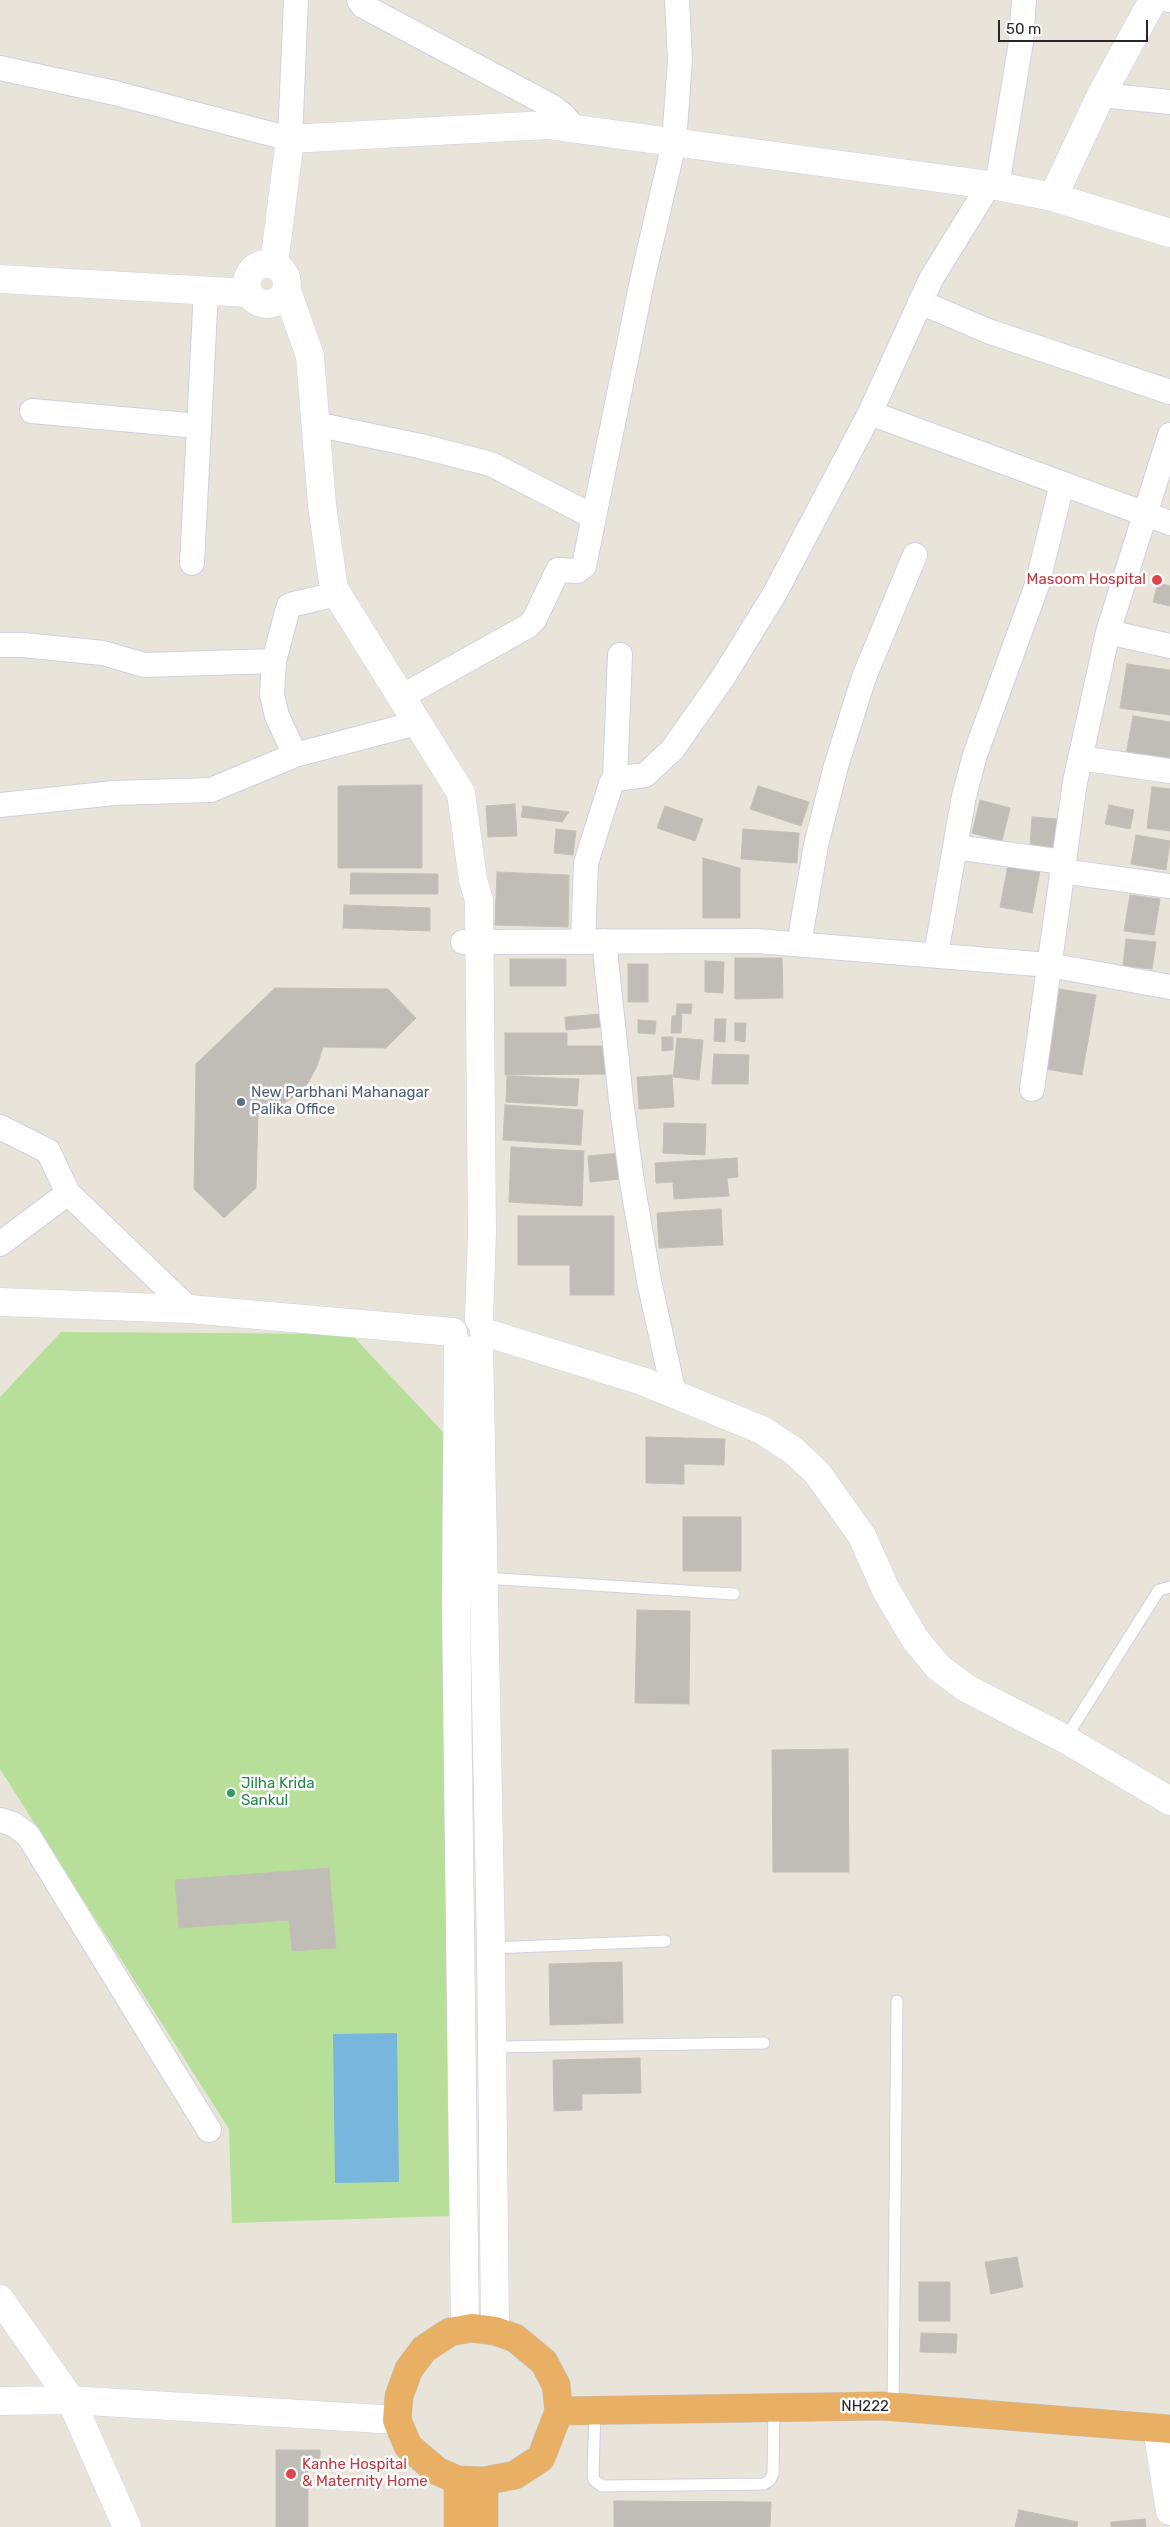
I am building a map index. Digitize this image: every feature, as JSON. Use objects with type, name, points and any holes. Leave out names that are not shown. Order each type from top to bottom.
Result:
[{"type":"highway","points":[[465,2329],[495,2331],[514,2338],[544,2362],[556,2384],[559,2412],[541,2458],[516,2475],[471,2480],[437,2471],[408,2446],[398,2420],[399,2396],[408,2369],[424,2349],[450,2332],[465,2329]]},
{"type":"highway","name":"NH222","points":[[559,2412],[893,2407],[1163,2429]]},
{"type":"highway","points":[[458,2527],[471,2480]]},
{"type":"highway","points":[[471,2480],[484,2527]]},
{"type":"street","points":[[274,265],[290,139],[296,0]]},
{"type":"street","points":[[359,0],[363,6],[553,108],[563,115],[575,129]]},
{"type":"street","points":[[401,697],[534,620],[558,570],[577,571],[584,566],[642,281],[674,143],[680,59],[677,0]]},
{"type":"street","points":[[674,1394],[649,1281],[632,1182],[621,1100],[594,941],[586,862],[611,784],[615,780],[639,777],[649,772],[672,750],[722,678],[775,594],[870,413],[931,279],[993,185],[1021,42],[1024,0]]},
{"type":"street","points":[[1053,197],[1101,95],[1153,0]]},
{"type":"street","points":[[0,68],[115,92],[290,139],[547,125],[993,185],[1053,197],[1170,233]]},
{"type":"street","points":[[1101,95],[1170,102]]},
{"type":"street","points":[[287,291],[283,298],[268,305],[254,300],[247,286],[252,271],[258,266],[274,265],[286,276],[287,291],[310,356],[322,505],[334,590],[461,793],[473,880],[463,908],[471,942],[469,1332],[456,1605],[465,2329]]},
{"type":"street","points":[[0,279],[249,293]]},
{"type":"street","points":[[192,563],[206,291]]},
{"type":"street","points":[[920,302],[988,331],[1170,392]]},
{"type":"street","points":[[32,411],[199,426]]},
{"type":"street","points":[[870,413],[1170,523]]},
{"type":"street","points":[[316,424],[420,446],[490,464],[594,517]]},
{"type":"street","points":[[1032,1089],[1080,758],[1108,632],[1170,435]]},
{"type":"street","points":[[936,954],[964,796],[975,755],[1037,585],[1062,484]]},
{"type":"street","points":[[799,944],[816,845],[836,766],[864,677],[915,555]]},
{"type":"street","points":[[295,755],[273,705],[274,661],[289,606],[337,594]]},
{"type":"street","points":[[1108,632],[1170,646]]},
{"type":"street","points":[[0,645],[23,645],[104,653],[144,665],[274,661]]},
{"type":"street","points":[[615,780],[620,655]]},
{"type":"street","points":[[0,805],[114,793],[211,790],[295,755],[417,723]]},
{"type":"street","points":[[1080,758],[1170,771]]},
{"type":"street","points":[[955,847],[1170,886]]},
{"type":"street","points":[[471,942],[757,941],[1049,964],[1170,987]]},
{"type":"street","points":[[0,1127],[48,1151],[68,1193],[189,1309]]},
{"type":"street","points":[[0,1244],[68,1193]]},
{"type":"street","points":[[0,1302],[189,1309],[469,1332],[642,1381],[762,1430],[794,1451],[818,1474],[862,1536],[886,1590],[916,1639],[938,1667],[966,1688],[1065,1739],[1170,1801]]},
{"type":"street","points":[[469,1332],[483,1578],[491,1959],[495,2331]]},
{"type":"street","points":[[0,1820],[13,1824],[28,1835],[209,2130]]},
{"type":"street","points":[[462,1969],[491,1959]]},
{"type":"street","points":[[0,2299],[71,2400],[127,2527]]},
{"type":"street","points":[[0,2401],[71,2400],[398,2420]]},
{"type":"street","points":[[1163,2429],[1170,2511]]},
{"type":"lane","points":[[483,1578],[734,1594]]},
{"type":"lane","points":[[1065,1739],[1159,1590],[1170,1587]]},
{"type":"lane","points":[[491,1959],[665,1941]]},
{"type":"lane","points":[[893,2407],[897,2001]]},
{"type":"lane","points":[[492,2047],[764,2043]]},
{"type":"lane","points":[[595,2411],[593,2474],[594,2480],[602,2486],[764,2484],[770,2480],[772,2474],[774,2408]]},
{"type":"green space","name":"Jilha Krida Sankul","points":[[61,1332],[351,1334],[444,1433],[450,2216],[232,2223],[229,2129],[0,1769],[0,1397]]},
{"type":"water","points":[[397,2033],[399,2182],[335,2183],[333,2034]]},
{"type":"building","points":[[1158,583],[1170,586],[1170,606],[1153,602]]},
{"type":"building","points":[[1127,664],[1170,670],[1170,715],[1120,708]]},
{"type":"building","points":[[1133,716],[1170,722],[1170,762],[1126,755]]},
{"type":"building","points":[[422,785],[422,868],[338,868],[338,786]]},
{"type":"building","points":[[758,786],[809,802],[801,826],[750,809]]},
{"type":"building","points":[[1152,787],[1170,789],[1170,831],[1147,828]]},
{"type":"building","points":[[980,800],[1010,808],[1002,841],[972,833]]},
{"type":"building","points":[[515,804],[517,836],[488,837],[486,806]]},
{"type":"building","points":[[1109,805],[1134,810],[1130,829],[1105,824]]},
{"type":"building","points":[[523,806],[569,812],[562,822],[521,817]]},
{"type":"building","points":[[665,806],[703,819],[695,841],[657,828]]},
{"type":"building","points":[[1032,817],[1061,819],[1059,849],[1030,847]]},
{"type":"building","points":[[556,829],[576,831],[573,855],[554,853]]},
{"type":"building","points":[[743,829],[799,833],[797,863],[741,859]]},
{"type":"building","points":[[1136,835],[1170,841],[1166,870],[1131,864]]},
{"type":"building","points":[[703,858],[740,868],[740,918],[703,918]]},
{"type":"building","points":[[1008,865],[1040,871],[1032,913],[1000,907]]},
{"type":"building","points":[[497,872],[569,875],[568,927],[495,925]]},
{"type":"building","points":[[351,873],[438,874],[438,894],[350,894]]},
{"type":"building","points":[[1130,895],[1160,899],[1154,935],[1124,931]]},
{"type":"building","points":[[344,905],[430,908],[430,931],[343,928]]},
{"type":"building","points":[[1126,939],[1156,942],[1152,969],[1123,966]]},
{"type":"building","points":[[735,958],[782,958],[783,998],[735,999]]},
{"type":"building","points":[[510,959],[566,959],[566,986],[510,986]]},
{"type":"building","points":[[705,961],[724,962],[723,993],[705,992]]},
{"type":"building","points":[[628,964],[648,964],[648,1002],[628,1002]]},
{"type":"building","name":"New Parbhani Mahanagar Palika Office","points":[[275,988],[388,989],[416,1018],[386,1048],[323,1047],[317,1066],[308,1083],[295,1096],[278,1107],[258,1113],[256,1188],[224,1218],[194,1189],[196,1064]]},
{"type":"building","points":[[1059,989],[1096,995],[1082,1075],[1045,1069]]},
{"type":"building","points":[[677,1004],[692,1004],[691,1014],[682,1013],[681,1033],[671,1033],[672,1016],[676,1016]]},
{"type":"building","points":[[601,1014],[603,1027],[566,1030],[565,1017]]},
{"type":"building","points":[[715,1019],[726,1019],[725,1042],[714,1041]]},
{"type":"building","points":[[638,1020],[656,1021],[655,1034],[638,1033]]},
{"type":"building","points":[[735,1023],[746,1023],[745,1042],[735,1040]]},
{"type":"building","points":[[505,1033],[567,1033],[567,1046],[607,1046],[607,1074],[505,1075]]},
{"type":"building","points":[[662,1037],[673,1037],[673,1050],[662,1051]]},
{"type":"building","points":[[677,1038],[703,1040],[699,1080],[673,1077]]},
{"type":"building","points":[[714,1054],[749,1055],[748,1084],[712,1084]]},
{"type":"building","points":[[672,1075],[674,1107],[639,1109],[637,1077]]},
{"type":"building","points":[[507,1076],[579,1079],[577,1106],[506,1102]]},
{"type":"building","points":[[505,1105],[583,1110],[581,1145],[503,1140]]},
{"type":"building","points":[[664,1123],[706,1124],[705,1155],[663,1153]]},
{"type":"building","points":[[511,1147],[584,1151],[582,1206],[509,1202]]},
{"type":"building","points":[[620,1153],[621,1179],[590,1182],[588,1156]]},
{"type":"building","points":[[737,1158],[738,1177],[727,1178],[729,1196],[674,1199],[673,1182],[656,1183],[655,1163]]},
{"type":"building","points":[[721,1209],[723,1245],[659,1248],[657,1213]]},
{"type":"building","points":[[518,1216],[614,1216],[614,1295],[570,1295],[570,1265],[518,1265]]},
{"type":"building","points":[[646,1437],[725,1439],[724,1465],[684,1464],[684,1484],[646,1483]]},
{"type":"building","points":[[683,1517],[741,1517],[741,1571],[683,1571]]},
{"type":"building","points":[[637,1610],[690,1611],[689,1704],[635,1703]]},
{"type":"building","points":[[848,1749],[849,1872],[773,1872],[772,1750]]},
{"type":"building","points":[[329,1868],[336,1948],[292,1951],[289,1920],[179,1928],[175,1880]]},
{"type":"building","points":[[622,1962],[623,2023],[550,2025],[549,1964]]},
{"type":"building","points":[[640,2058],[641,2093],[582,2094],[582,2110],[554,2111],[553,2060]]},
{"type":"building","points":[[1017,2257],[1023,2287],[991,2294],[985,2262]]},
{"type":"building","points":[[919,2282],[950,2282],[950,2321],[919,2321]]},
{"type":"building","points":[[921,2333],[957,2334],[956,2353],[920,2352]]},
{"type":"building","points":[[276,2450],[320,2450],[320,2465],[308,2465],[308,2527],[276,2527]]},
{"type":"building","points":[[614,2501],[771,2502],[770,2527],[614,2527]]},
{"type":"building","points":[[1019,2510],[1078,2522],[1077,2527],[1015,2527]]},
{"type":"building","points":[[1145,2519],[1146,2527],[1111,2527],[1111,2522]]},
{"type":"place","name":"Masoom Hospital","points":[[1157,580]]},
{"type":"place","name":"New Parbhani Mahanagar Palika Office","points":[[241,1102]]},
{"type":"place","name":"Jilha Krida Sankul","points":[[231,1793]]},
{"type":"place","name":"Kanhe Hospital & Maternity Home","points":[[291,2474]]}]
